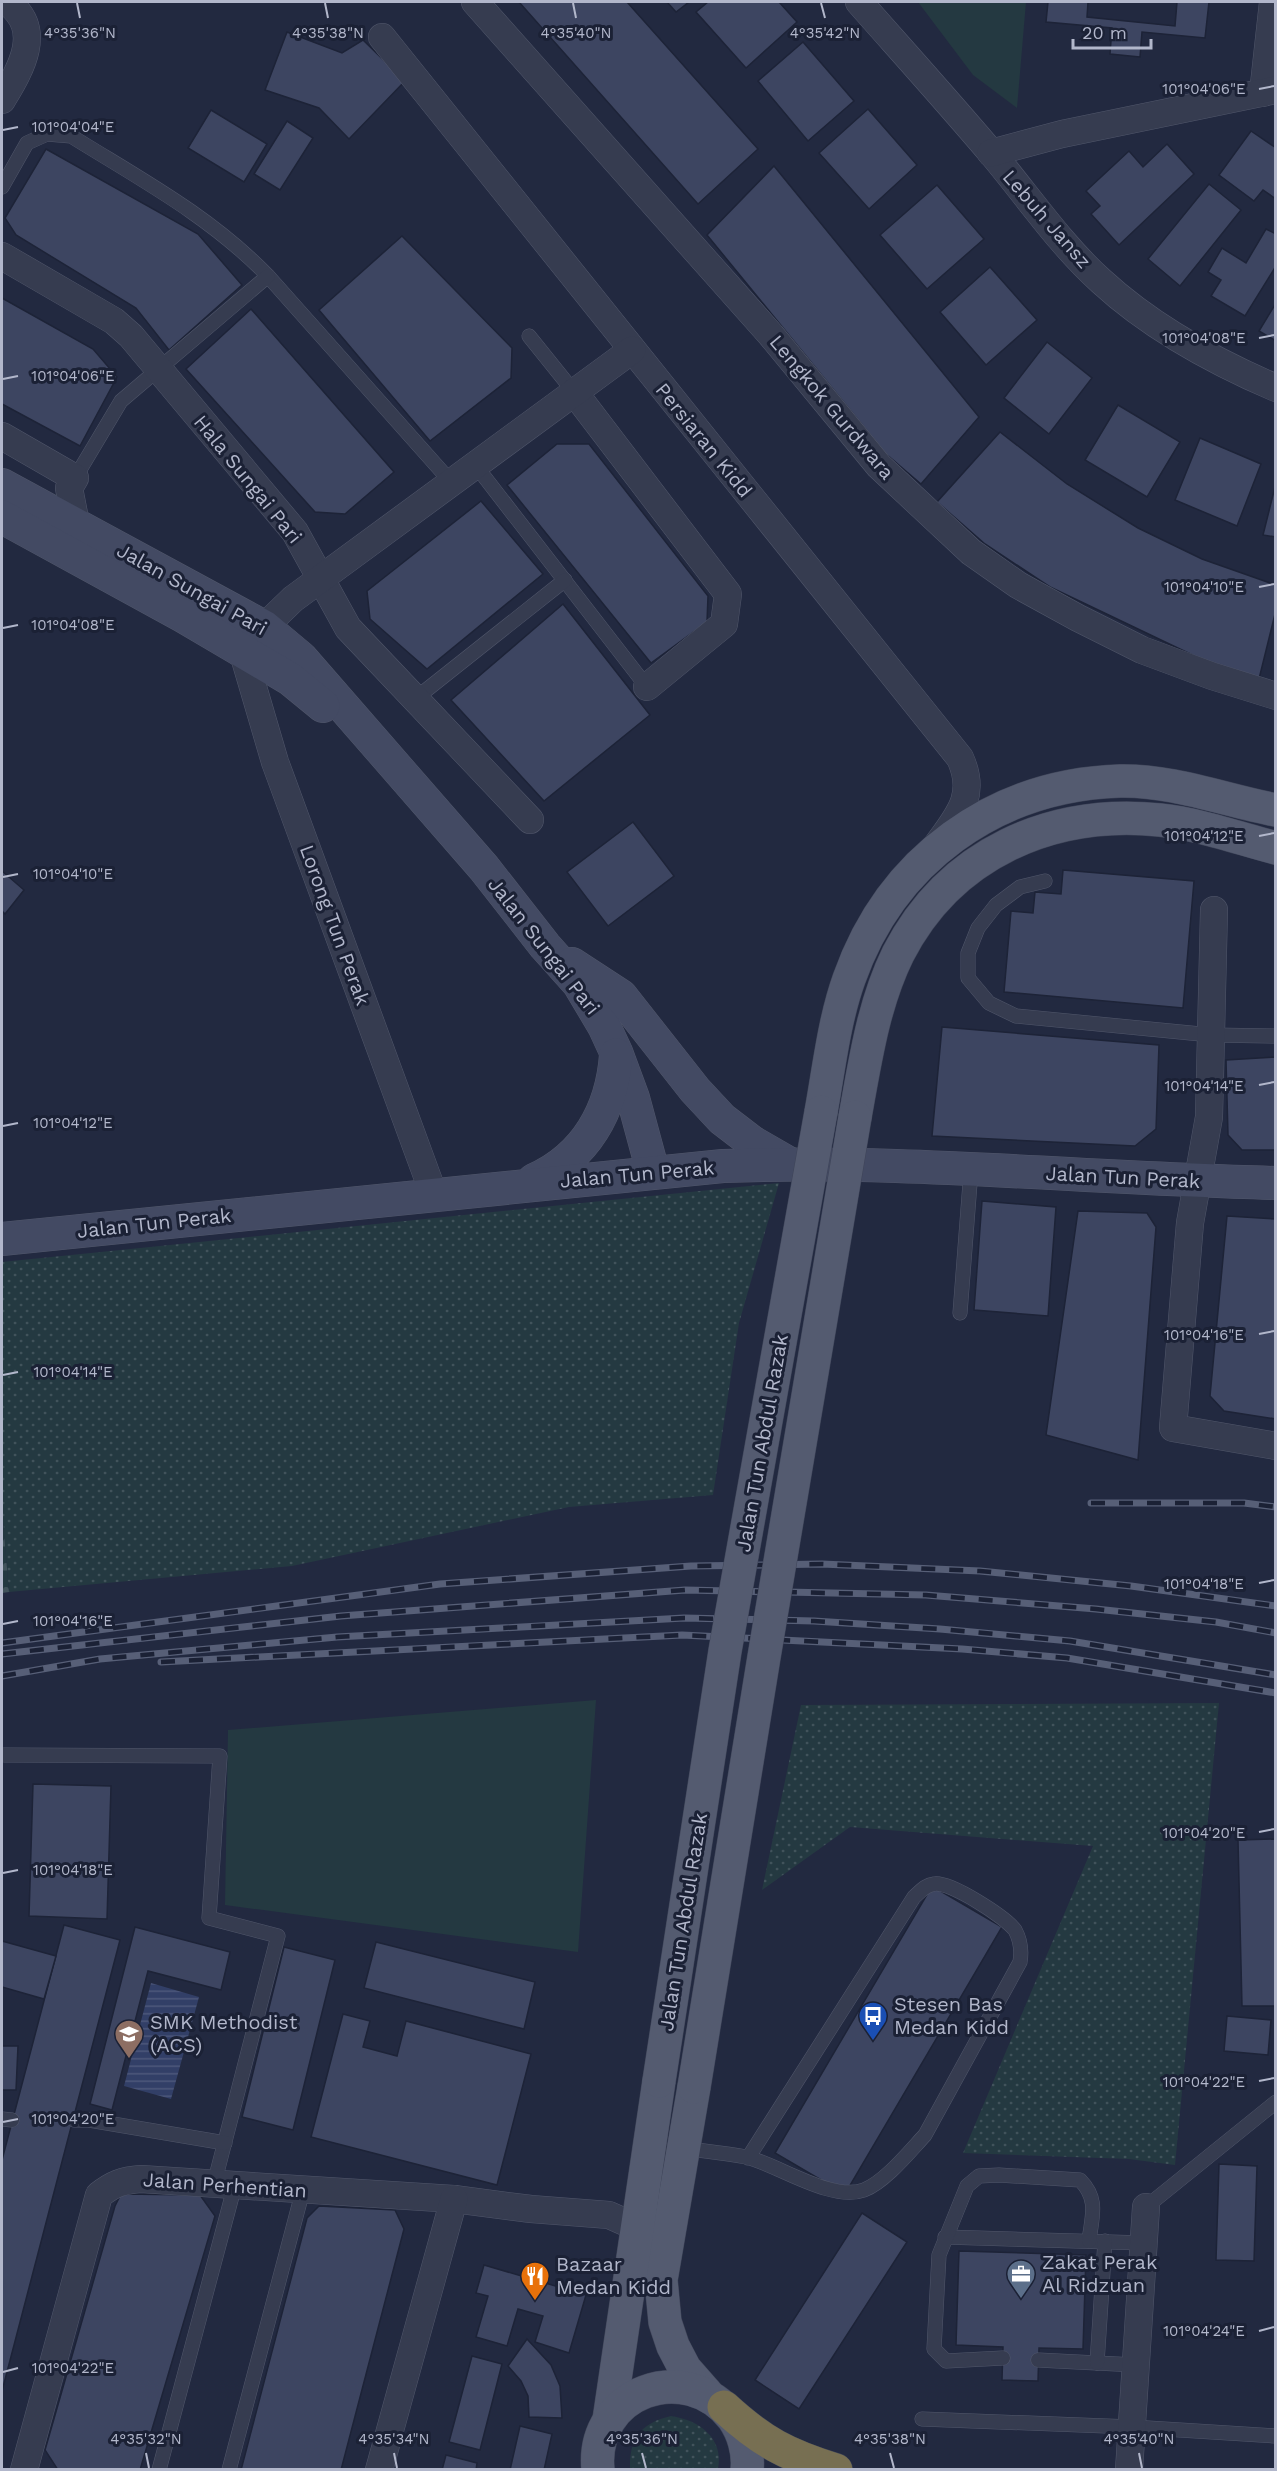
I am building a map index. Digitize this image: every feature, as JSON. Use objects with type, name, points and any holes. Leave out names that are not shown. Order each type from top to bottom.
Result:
[{"type":"highway","points":[[716,2401],[759,2438],[775,2448],[836,2469]]},
{"type":"main road","name":"Jalan Sungai Pari","points":[[2,485],[264,627],[301,658],[484,868],[588,998],[616,1052],[633,1098],[653,1172]]},
{"type":"main road","name":"Jalan Sungai Pari","points":[[2,517],[183,616],[290,679],[381,752]]},
{"type":"main road","name":"Jalan Tun Abdul Razak","points":[[609,2420],[658,2081],[725,1651],[838,1016],[848,980],[862,946],[881,912],[904,882],[931,853],[967,826],[1005,805],[1044,791],[1121,781],[1163,784],[1275,810]]},
{"type":"main road","name":"Jalan Tun Abdul Razak","points":[[747,2469],[746,2444],[738,2424],[685,2369],[673,2346],[665,2322],[661,2280],[685,2149],[751,1736],[855,1117],[882,995],[898,955],[919,922],[938,899],[973,866],[1008,844],[1043,830],[1087,820],[1127,818],[1164,820],[1275,848]]},
{"type":"main road","points":[[545,946],[621,996],[695,1090],[722,1119],[752,1142],[790,1164]]},
{"type":"main road","points":[[521,1185],[551,1172],[576,1153],[596,1127],[610,1097],[616,1052]]},
{"type":"main road","name":"Jalan Tun Perak","points":[[2,1239],[653,1172],[790,1164],[1275,1183]]},
{"type":"main road","points":[[598,2469],[600,2438],[609,2420],[624,2403],[643,2392],[664,2386],[686,2387],[716,2401]]},
{"type":"street","points":[[2,100],[23,64],[27,49],[22,17],[7,2]]},
{"type":"street","name":"Lengkok Gurdwara","points":[[475,2],[771,335],[879,466],[971,552],[1018,585],[1143,650],[1212,676],[1275,696]]},
{"type":"street","name":"Lebuh Jansz","points":[[859,2],[1101,281],[1181,341],[1224,366],[1275,388]]},
{"type":"street","points":[[991,153],[1062,134],[1269,91],[1273,2]]},
{"type":"street","name":"Persiaran Kidd","points":[[382,37],[960,758],[968,783],[965,802],[931,853]]},
{"type":"street","name":"Hala Sungai Pari","points":[[2,256],[114,321],[132,336],[295,532],[348,628],[530,820]]},
{"type":"street","points":[[243,652],[264,627],[293,599],[632,350]]},
{"type":"street","points":[[574,392],[728,594],[724,624],[648,687]]},
{"type":"street","points":[[2,436],[75,478],[69,488],[76,524]]},
{"type":"street","name":"Lorong Tun Perak","points":[[243,652],[275,762],[434,1194]]},
{"type":"street","points":[[1214,910],[1209,1117],[1190,1223],[1173,1428],[1275,1446]]},
{"type":"street","name":"Jalan Perhentian","points":[[24,2469],[99,2195],[112,2185],[126,2180],[454,2199],[531,2209],[609,2215],[636,2227]]},
{"type":"street","points":[[379,2469],[454,2199]]},
{"type":"street","points":[[1129,2469],[1146,2207]]},
{"type":"lane","points":[[2,187],[27,143],[47,134],[70,136],[207,221],[241,248],[268,276],[452,483]]},
{"type":"lane","points":[[75,478],[121,401],[268,276]]},
{"type":"lane","points":[[530,336],[574,392]]},
{"type":"lane","points":[[476,466],[648,687]]},
{"type":"lane","points":[[415,699],[565,580]]},
{"type":"lane","points":[[1045,881],[1020,887],[996,905],[978,928],[968,953],[969,978],[989,1003],[1016,1016],[1210,1035],[1275,1036]]},
{"type":"lane","points":[[960,1313],[971,1170]]},
{"type":"lane","points":[[4,1755],[220,1756],[209,1918],[278,1936],[225,2143],[225,2185],[159,2469]]},
{"type":"lane","points":[[649,2144],[748,2158],[823,2187],[845,2192],[862,2191],[876,2183],[925,2135],[1020,1962],[1020,1940],[1007,1921],[950,1886],[933,1884],[914,1897],[748,2158]]},
{"type":"lane","points":[[1146,2207],[1275,2102]]},
{"type":"lane","points":[[74,2120],[88,2120],[225,2143]]},
{"type":"lane","points":[[1003,2358],[946,2361],[934,2349],[939,2255],[967,2186],[979,2176],[1080,2180],[1090,2190],[1093,2203],[1089,2241]]},
{"type":"lane","points":[[229,2469],[303,2190]]},
{"type":"lane","points":[[945,2237],[1144,2243]]},
{"type":"lane","points":[[1097,2362],[1105,2241]]},
{"type":"lane","points":[[1038,2360],[1136,2365]]},
{"type":"lane","points":[[922,2420],[1132,2427],[1275,2436]]},
{"type":"green space","points":[[918,2],[1026,2],[1017,108],[973,75]]},
{"type":"green space","points":[[779,1183],[739,1323],[713,1495],[569,1507],[292,1566],[9,1592],[2,1510],[2,1262]]},
{"type":"green space","points":[[2,1510],[9,1592],[2,1593]]},
{"type":"green space","points":[[596,1700],[578,1952],[225,1905],[228,1730]]},
{"type":"green space","points":[[1219,1703],[1175,2165],[1129,2159],[963,2153],[1093,1846],[850,1827],[762,1890],[801,1705]]},
{"type":"green space","points":[[671,2416],[700,2426],[707,2432],[717,2448],[718,2469],[630,2469],[632,2449],[639,2434],[652,2423]]},
{"type":"water","points":[[151,1983],[199,1997],[171,2099],[124,2086]]},
{"type":"building","points":[[519,2],[627,2],[758,149],[698,204]]},
{"type":"building","points":[[667,2],[689,2],[676,12]]},
{"type":"building","points":[[708,2],[779,2],[797,22],[746,68],[696,12]]},
{"type":"building","points":[[1048,2],[1088,2],[1087,17],[1175,26],[1177,2],[1209,2],[1205,38],[1142,32],[1140,57],[1110,54],[1112,28],[1046,22]]},
{"type":"building","points":[[287,32],[342,53],[363,40],[405,81],[349,139],[319,108],[265,90]]},
{"type":"building","points":[[803,42],[854,101],[808,141],[758,81]]},
{"type":"building","points":[[868,109],[917,165],[869,209],[819,153]]},
{"type":"building","points":[[211,110],[267,144],[244,182],[188,148]]},
{"type":"building","points":[[287,121],[313,138],[280,190],[254,174]]},
{"type":"building","points":[[1251,131],[1276,148],[1276,199],[1263,190],[1254,201],[1219,175]]},
{"type":"building","points":[[1167,144],[1194,174],[1119,245],[1091,214],[1100,206],[1086,191],[1129,151],[1143,167]]},
{"type":"building","points":[[46,149],[198,234],[242,285],[169,350],[136,308],[16,235],[5,218]]},
{"type":"building","points":[[774,166],[979,417],[921,484],[886,454],[707,235]]},
{"type":"building","points":[[1209,184],[1241,210],[1180,286],[1148,259]]},
{"type":"building","points":[[937,185],[984,239],[927,289],[880,235]]},
{"type":"building","points":[[1266,229],[1276,234],[1276,266],[1245,316],[1211,296],[1221,280],[1208,272],[1222,248],[1246,263]]},
{"type":"building","points":[[402,236],[512,348],[511,378],[430,441],[319,310]]},
{"type":"building","points":[[990,267],[1037,320],[986,365],[940,312]]},
{"type":"building","points":[[2,298],[93,349],[117,377],[80,446],[2,404]]},
{"type":"building","points":[[1276,303],[1276,341],[1259,331]]},
{"type":"building","points":[[251,309],[394,472],[345,514],[315,512],[186,369]]},
{"type":"building","points":[[1047,342],[1092,378],[1049,434],[1004,398]]},
{"type":"building","points":[[1118,405],[1180,442],[1147,497],[1085,460]]},
{"type":"building","points":[[1000,432],[1067,484],[1138,528],[1202,559],[1276,585],[1276,610],[1259,679],[1205,661],[1050,587],[985,544],[937,502]]},
{"type":"building","points":[[1200,438],[1261,464],[1237,526],[1175,500]]},
{"type":"building","points":[[557,444],[589,444],[708,596],[707,622],[651,663],[507,485]]},
{"type":"building","points":[[1276,483],[1276,537],[1263,535]]},
{"type":"building","points":[[481,501],[543,574],[427,669],[370,619],[367,591]]},
{"type":"building","points":[[563,604],[650,715],[544,801],[451,700]]},
{"type":"building","points":[[633,822],[674,876],[608,926],[567,872]]},
{"type":"building","points":[[1063,870],[1194,881],[1183,1008],[1004,992],[1011,911],[1033,913],[1035,892],[1061,894]]},
{"type":"building","points":[[2,871],[24,890],[5,914],[2,911]]},
{"type":"building","points":[[942,1027],[1159,1045],[1156,1129],[1135,1146],[932,1136]]},
{"type":"building","points":[[1276,1057],[1276,1150],[1242,1150],[1228,1135],[1226,1060]]},
{"type":"building","points":[[982,1201],[1056,1207],[1048,1316],[974,1310]]},
{"type":"building","points":[[1078,1211],[1147,1213],[1156,1227],[1138,1460],[1046,1435]]},
{"type":"building","points":[[1227,1216],[1276,1219],[1276,1419],[1224,1411],[1210,1396]]},
{"type":"building","points":[[33,1784],[111,1786],[107,1919],[29,1916]]},
{"type":"building","points":[[1276,1839],[1276,2006],[1242,2006],[1238,1840]]},
{"type":"building","points":[[932,1886],[1002,1927],[845,2194],[775,2153]]},
{"type":"building","points":[[64,1925],[120,1940],[2,2391],[2,2160]]},
{"type":"building","points":[[135,1927],[230,1952],[221,1990],[148,1971],[112,2110],[90,2104]]},
{"type":"building","points":[[2,1941],[56,1956],[44,1999],[2,1987]]},
{"type":"building","points":[[376,1942],[535,1982],[524,2029],[364,1988]]},
{"type":"building","points":[[284,1947],[335,1960],[293,2130],[242,2117]]},
{"type":"building","points":[[343,2014],[370,2021],[363,2047],[397,2056],[406,2021],[531,2054],[497,2185],[311,2137]]},
{"type":"building","points":[[1227,2016],[1271,2020],[1268,2055],[1224,2051]]},
{"type":"building","points":[[2,2046],[18,2046],[16,2090],[2,2090]]},
{"type":"building","points":[[1219,2164],[1257,2166],[1254,2261],[1216,2260]]},
{"type":"building","points":[[121,2194],[200,2195],[215,2216],[140,2470],[58,2470],[45,2450],[115,2206]]},
{"type":"building","points":[[319,2206],[395,2210],[404,2229],[341,2470],[241,2470],[307,2218]]},
{"type":"building","points":[[862,2213],[907,2242],[799,2409],[755,2380]]},
{"type":"building","name":"Zakat Perak Al Ridzuan","points":[[959,2251],[1086,2255],[1083,2349],[1039,2348],[1038,2381],[1002,2380],[1003,2347],[956,2345]]},
{"type":"building","name":"Bazaar Medan Kidd","points":[[484,2265],[586,2295],[569,2353],[535,2342],[543,2316],[518,2309],[507,2346],[476,2337],[488,2296],[476,2293]]},
{"type":"building","name":"Bazaar Medan Kidd","points":[[527,2339],[551,2365],[560,2386],[562,2418],[529,2417],[528,2396],[521,2381],[508,2366]]},
{"type":"building","points":[[472,2356],[502,2364],[480,2450],[449,2442]]},
{"type":"building","points":[[520,2426],[552,2434],[544,2470],[510,2470]]},
{"type":"building","points":[[446,2455],[477,2463],[476,2470],[442,2470]]},
{"type":"railway","points":[[1091,1503],[1244,1503],[1276,1507]]},
{"type":"railway","points":[[2,1643],[440,1584],[691,1566],[822,1564],[980,1571],[1131,1586],[1276,1606]]},
{"type":"railway","points":[[2,1654],[341,1616],[685,1590],[926,1595],[1096,1609],[1216,1622],[1276,1633]]},
{"type":"railway","points":[[2,1676],[100,1659],[337,1637],[684,1618],[814,1621],[940,1629],[1070,1641],[1276,1675]]},
{"type":"railway","points":[[161,1662],[682,1635],[962,1649],[1067,1658],[1276,1693]]},
{"type":"place","name":"Stesen Bas Medan Kidd","points":[[873,2042]]},
{"type":"place","name":"SMK Methodist (ACS)","points":[[129,2060]]},
{"type":"place","name":"Zakat Perak Al Ridzuan","points":[[1021,2300]]},
{"type":"place","name":"Bazaar Medan Kidd","points":[[535,2302]]}]
